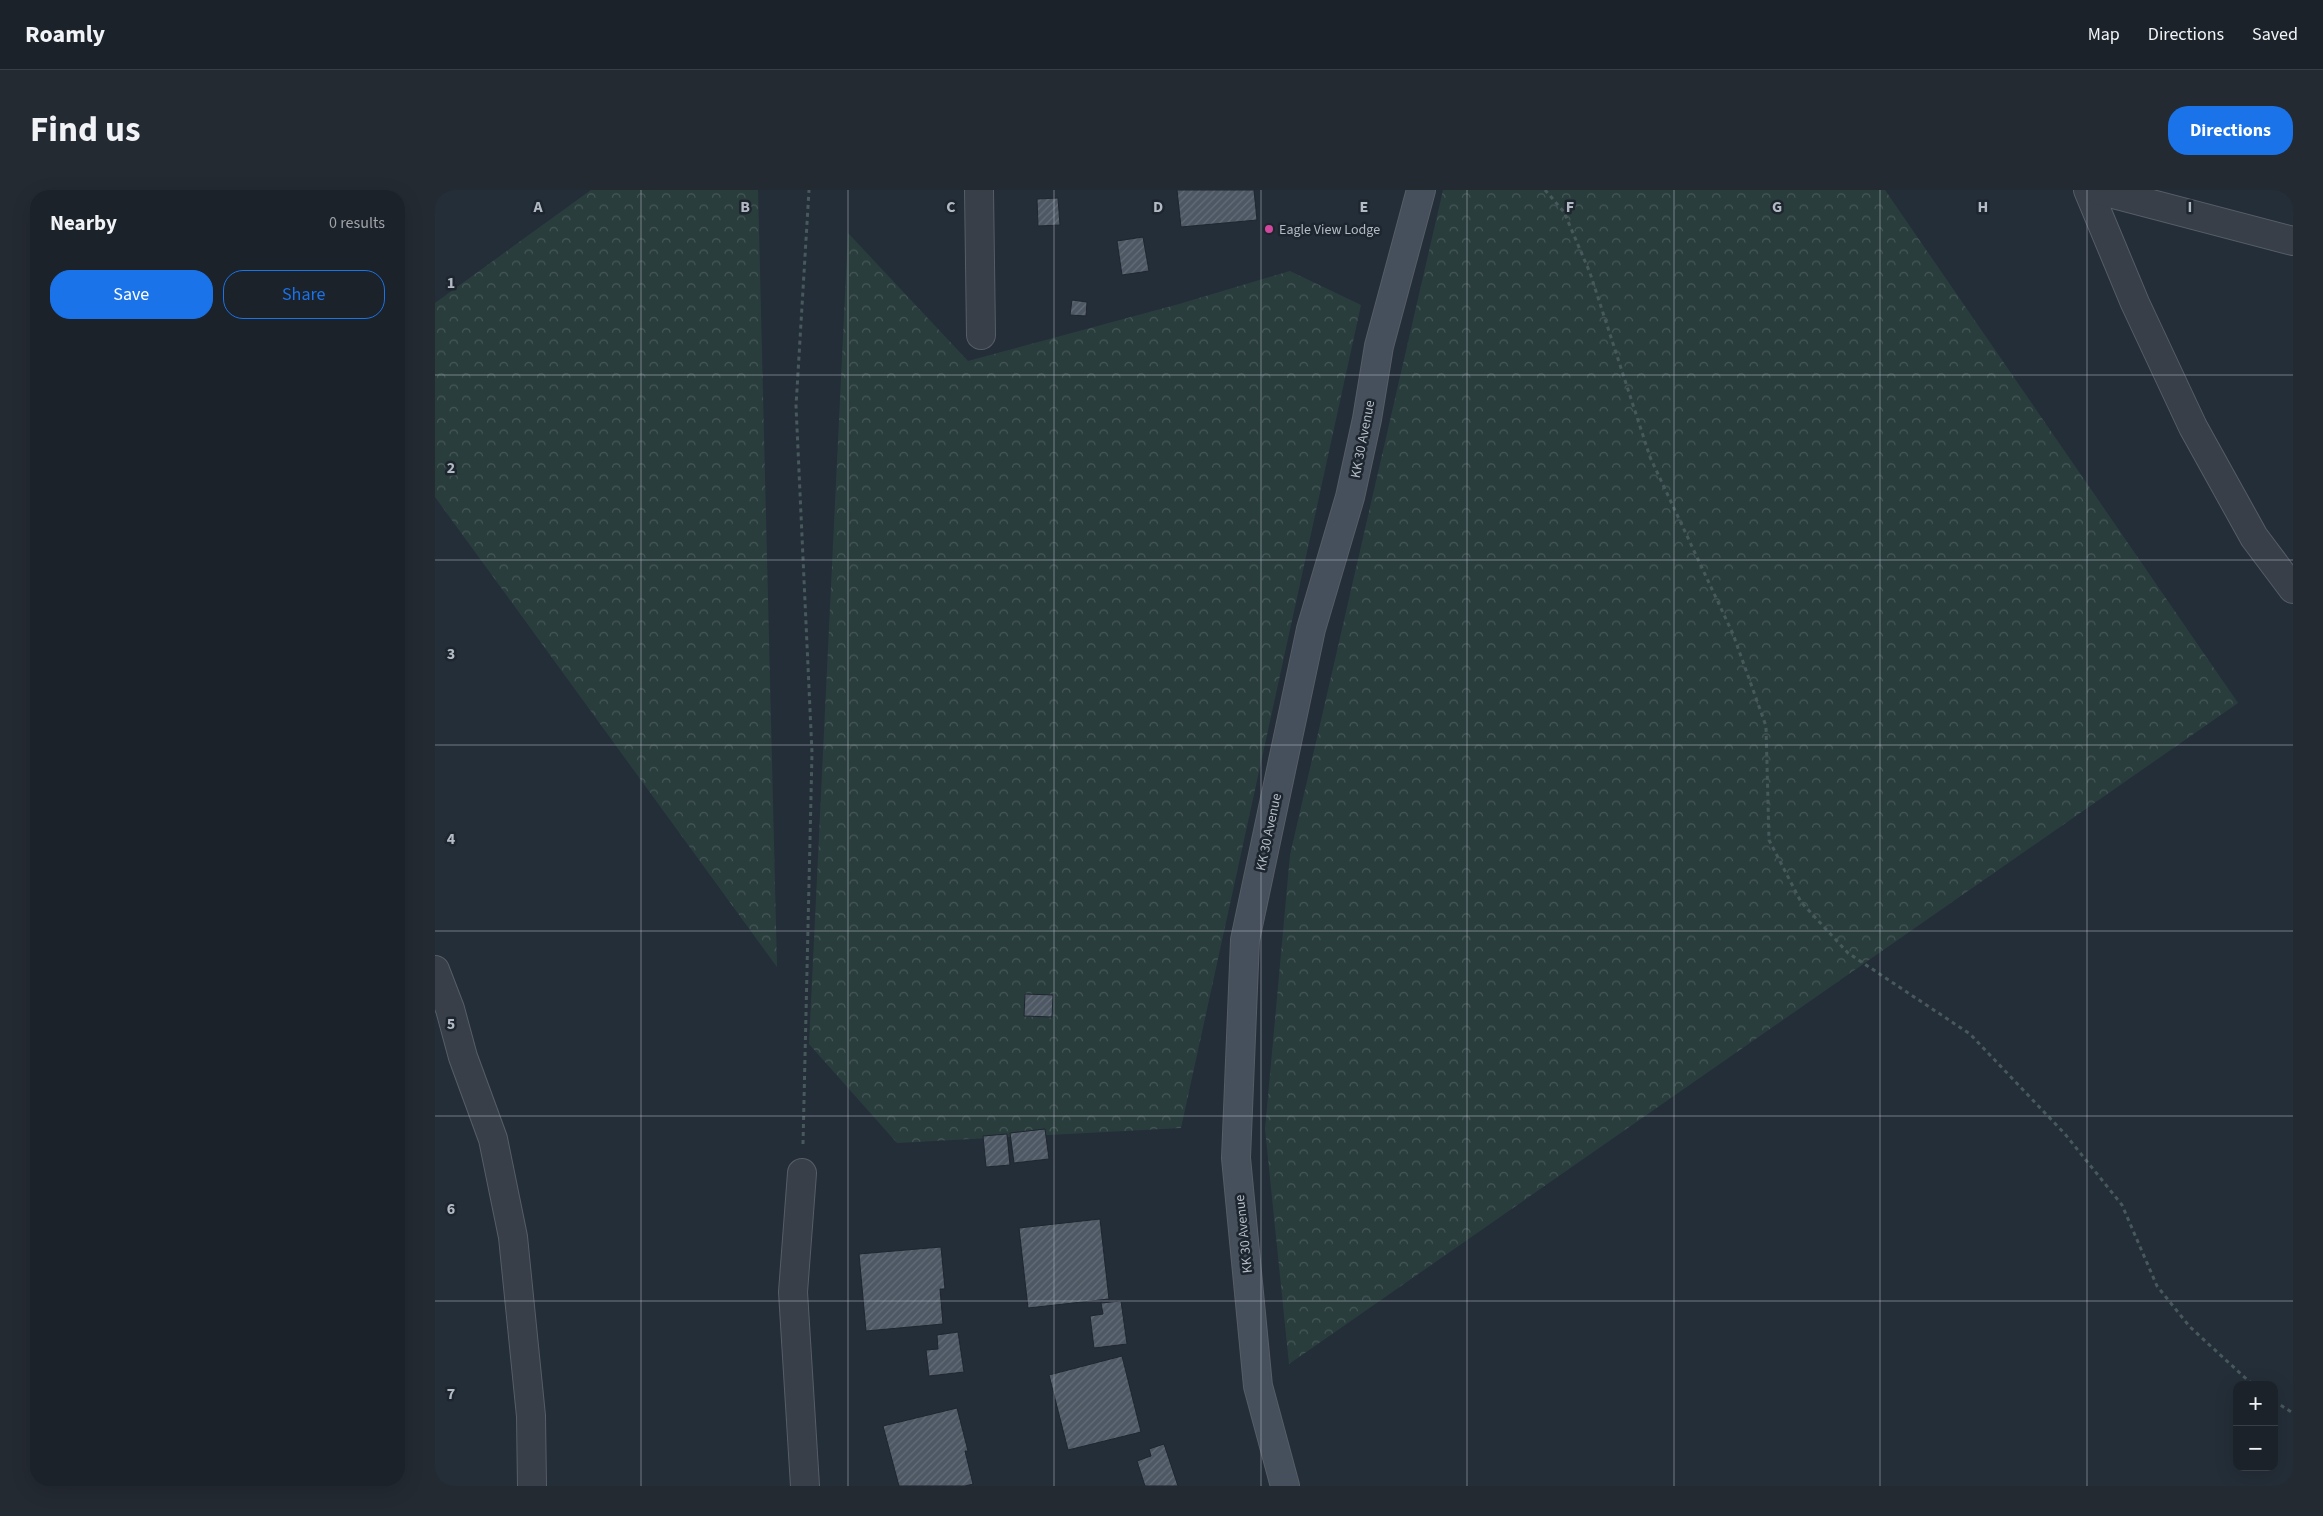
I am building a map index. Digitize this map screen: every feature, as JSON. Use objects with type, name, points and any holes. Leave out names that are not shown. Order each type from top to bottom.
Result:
[{"type":"main road","name":"KK 30 Avenue","points":[[1285,1486],[1258,1386],[1236,1158],[1245,940],[1311,629],[1350,497],[1367,419],[1379,346],[1421,190]]},
{"type":"street","points":[[979,190],[981,335]]},
{"type":"street","points":[[2088,190],[2135,303],[2193,427],[2255,537],[2293,588]]},
{"type":"street","points":[[2098,190],[2293,241]]},
{"type":"street","points":[[435,970],[451,1009],[463,1057],[493,1139],[513,1237],[531,1416],[532,1486]]},
{"type":"street","points":[[802,1173],[793,1292],[805,1486]]},
{"type":"path","points":[[802,1173],[813,753],[796,406],[809,190]]},
{"type":"path","points":[[1545,190],[1564,212],[1590,272],[1650,457],[1733,634],[1766,726],[1769,840],[1801,902],[1848,952],[1970,1034],[2065,1134],[2122,1206],[2157,1286],[2190,1327],[2249,1381]]},
{"type":"path","points":[[2278,1404],[2293,1413]]},
{"type":"green space","points":[[591,190],[758,190],[777,967],[435,497],[435,303]]},
{"type":"green space","points":[[1443,190],[1885,190],[2238,703],[1289,1364],[1265,1129],[1290,855]]},
{"type":"green space","points":[[848,233],[968,361],[1179,304],[1290,271],[1361,305],[1181,1128],[897,1143],[809,1044]]},
{"type":"building","points":[[1177,190],[1254,190],[1257,220],[1181,227]]},
{"type":"building","points":[[1058,198],[1060,225],[1038,226],[1037,199]]},
{"type":"building","points":[[1143,237],[1149,271],[1122,275],[1117,241]]},
{"type":"building","points":[[1072,300],[1087,302],[1086,316],[1070,315]]},
{"type":"building","points":[[1025,994],[1053,995],[1052,1017],[1024,1016]]},
{"type":"building","points":[[1045,1129],[1049,1159],[1014,1163],[1010,1133]]},
{"type":"building","points":[[1007,1134],[1010,1165],[986,1167],[983,1136]]},
{"type":"building","points":[[1100,1219],[1109,1299],[1028,1308],[1019,1228]]},
{"type":"building","points":[[941,1247],[945,1289],[940,1289],[943,1324],[866,1331],[859,1254]]},
{"type":"building","points":[[1121,1301],[1127,1344],[1094,1348],[1090,1316],[1103,1314],[1101,1303]]},
{"type":"building","points":[[958,1332],[964,1372],[929,1376],[926,1350],[938,1349],[937,1335]]},
{"type":"building","points":[[1122,1356],[1141,1432],[1068,1450],[1049,1375]]},
{"type":"building","points":[[957,1408],[968,1451],[965,1451],[973,1484],[965,1486],[899,1486],[883,1426]]},
{"type":"building","points":[[1164,1444],[1178,1486],[1145,1486],[1137,1461],[1151,1456],[1149,1449]]},
{"type":"place","name":"Eagle View Lodge","points":[[1269,229]]}]
